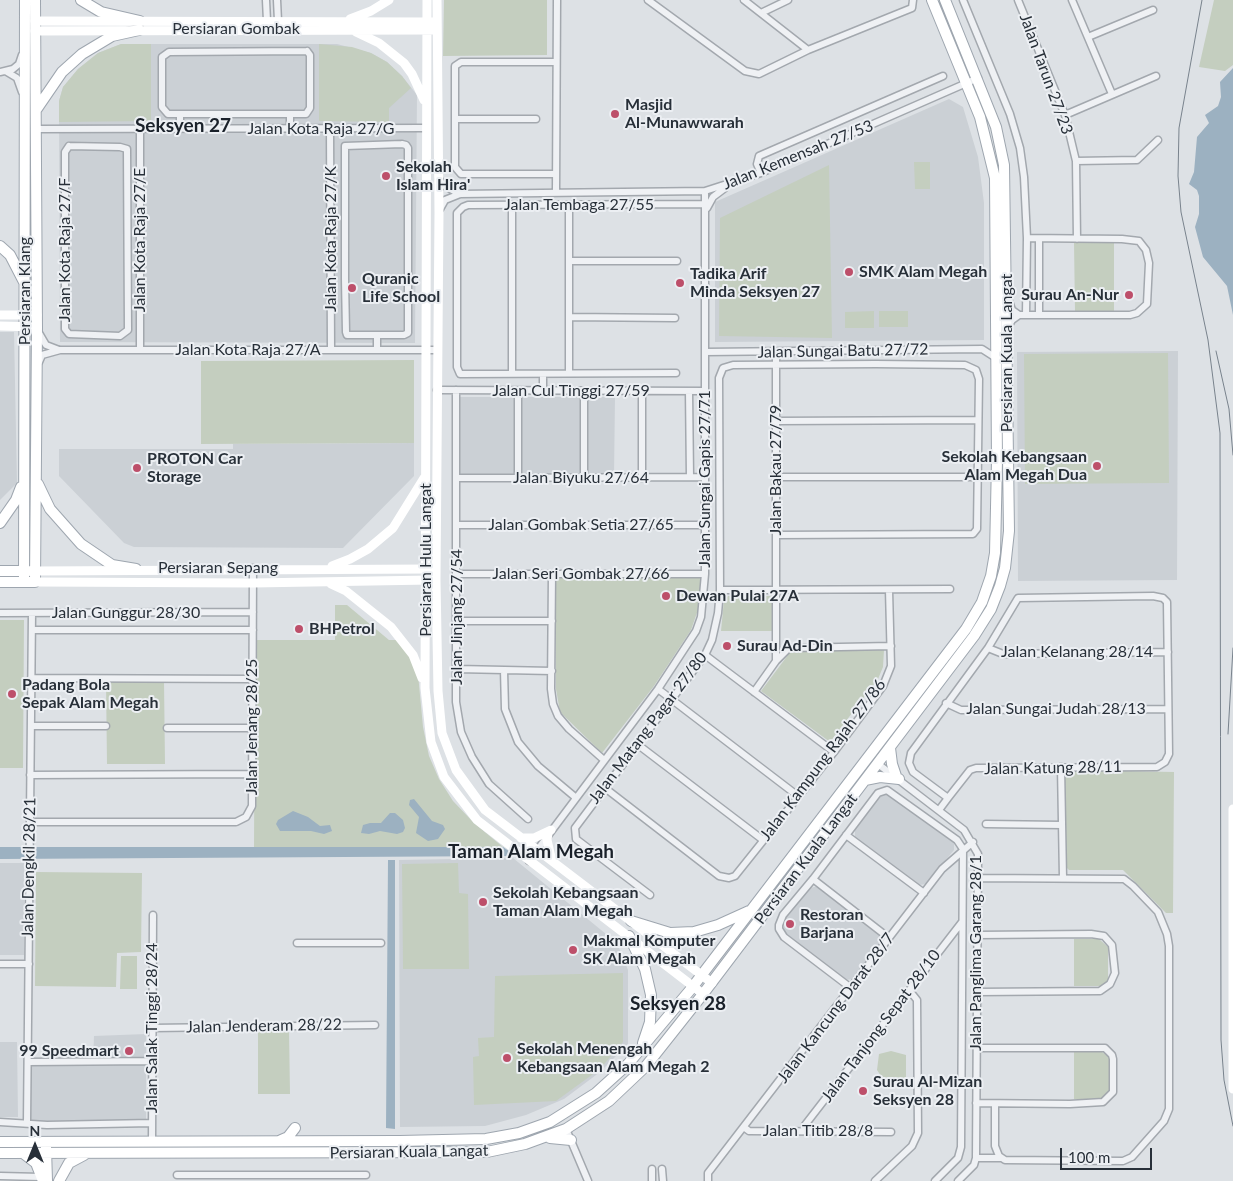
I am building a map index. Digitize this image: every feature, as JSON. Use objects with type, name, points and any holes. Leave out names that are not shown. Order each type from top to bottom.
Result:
[{"type":"main road","name":"Persiaran Klang","points":[[25,0],[30,112],[36,129],[37,329],[35,466],[29,571]]},
{"type":"main road","name":"Persiaran Klang","points":[[29,582],[24,472],[24,282],[35,0]]},
{"type":"main road","points":[[81,0],[113,16],[140,26]]},
{"type":"main road","points":[[337,21],[371,11],[389,0]]},
{"type":"main road","name":"Persiaran Hulu Langat","points":[[426,0],[426,581],[424,688],[431,742],[444,777],[477,820],[703,994]]},
{"type":"main road","name":"Persiaran Hulu Langat","points":[[437,0],[439,213],[436,580],[438,711],[445,746],[456,770],[485,810],[712,983]]},
{"type":"main road","name":"Persiaran Kuala Langat","points":[[0,1153],[23,1153],[46,1148],[58,1142],[486,1139],[532,1129],[562,1116],[574,1106],[596,1093],[628,1064],[702,975],[966,629],[987,592],[995,553],[996,178],[987,138],[967,83],[932,0]]},
{"type":"main road","name":"Persiaran Kuala Langat","points":[[0,1142],[46,1148],[58,1153],[466,1153],[499,1151],[541,1139],[582,1120],[609,1101],[634,1079],[712,983],[974,636],[991,609],[1000,586],[1005,568],[1008,531],[1007,296],[1004,165],[996,127],[978,78],[945,0]]},
{"type":"main road","name":"Persiaran Gombak","points":[[140,26],[267,21],[337,21],[426,26]]},
{"type":"main road","name":"Persiaran Gombak","points":[[35,26],[350,30],[437,26]]},
{"type":"main road","points":[[30,112],[62,72],[82,54],[112,36],[140,26]]},
{"type":"main road","points":[[350,30],[379,43],[404,63],[418,85],[426,105]]},
{"type":"main road","points":[[0,246],[10,255],[24,282]]},
{"type":"main road","points":[[0,315],[37,315]]},
{"type":"main road","points":[[0,326],[24,326],[37,329]]},
{"type":"main road","points":[[35,466],[42,497],[56,518],[72,536],[112,564],[136,569]]},
{"type":"main road","points":[[0,523],[21,491],[24,472]]},
{"type":"main road","points":[[324,568],[350,559],[385,536],[405,512],[426,474]]},
{"type":"main road","name":"Persiaran Sepang","points":[[0,571],[253,568],[436,569]]},
{"type":"main road","name":"Persiaran Sepang","points":[[0,582],[253,583],[436,580]]},
{"type":"main road","points":[[324,582],[346,591],[391,627],[413,655],[424,688]]},
{"type":"main road","points":[[847,783],[867,764],[878,764],[878,752],[893,724]]},
{"type":"main road","points":[[865,780],[880,777],[898,778],[892,764],[890,748]]},
{"type":"main road","points":[[1233,809],[1233,1089]]},
{"type":"main road","points":[[520,838],[534,838],[550,831]]},
{"type":"main road","points":[[550,831],[547,840],[552,861]]},
{"type":"main road","points":[[631,922],[670,933],[694,932],[730,920],[752,909]]},
{"type":"main road","points":[[629,936],[645,969],[651,995],[647,1035],[638,1052]]},
{"type":"main road","points":[[532,1129],[566,1128],[574,1106]]},
{"type":"main road","points":[[541,1139],[572,1141],[574,1132],[582,1120]]},
{"type":"main road","points":[[275,1141],[288,1137],[295,1129],[305,1140],[311,1141]]},
{"type":"main road","points":[[58,1142],[59,1181]]},
{"type":"main road","points":[[44,1180],[46,1148]]},
{"type":"main road","points":[[23,1153],[36,1163],[44,1180]]},
{"type":"main road","points":[[59,1181],[69,1163],[88,1153]]},
{"type":"street","points":[[266,0],[267,21]]},
{"type":"street","points":[[277,0],[278,21]]},
{"type":"street","points":[[556,192],[557,0]]},
{"type":"street","points":[[648,0],[745,71],[759,74],[808,50],[912,8],[913,0]]},
{"type":"street","points":[[744,0],[808,50]]},
{"type":"street","points":[[761,13],[788,0]]},
{"type":"street","points":[[963,0],[1010,114],[1020,148],[1024,177],[1027,238],[1022,315]]},
{"type":"street","name":"Jalan Tarun 27/23","points":[[1018,0],[1065,115],[1076,161],[1077,239]]},
{"type":"street","points":[[1072,0],[1112,94]]},
{"type":"street","points":[[1088,37],[1154,10]]},
{"type":"street","points":[[3,72],[19,64],[26,44]]},
{"type":"street","points":[[307,51],[310,55],[309,111],[306,114],[180,114],[168,114],[164,111],[162,57],[169,52],[307,51]]},
{"type":"street","points":[[556,62],[461,62],[455,66],[455,167],[461,174],[556,174]]},
{"type":"street","points":[[3,72],[17,78],[30,112]]},
{"type":"street","points":[[761,174],[757,164],[760,156],[943,76]]},
{"type":"street","points":[[1065,115],[1156,76]]},
{"type":"street","name":"Jalan Kemensah 27/53","points":[[460,194],[705,191],[761,174],[978,78]]},
{"type":"street","points":[[180,114],[180,129]]},
{"type":"street","points":[[290,114],[290,129]]},
{"type":"street","points":[[455,119],[536,119]]},
{"type":"street","name":"Jalan Kota Raja 27/G","points":[[36,129],[426,128]]},
{"type":"street","name":"Jalan Kota Raja 27/E","points":[[140,129],[140,350]]},
{"type":"street","name":"Jalan Kota Raja 27/K","points":[[330,129],[331,350]]},
{"type":"street","points":[[1076,161],[1137,160],[1158,140]]},
{"type":"street","points":[[402,144],[407,146],[408,333],[404,336],[348,336],[346,332],[345,202],[345,150],[348,145],[402,144]]},
{"type":"street","name":"Jalan Kota Raja 27/F","points":[[69,146],[120,147],[127,149],[128,279],[126,333],[120,336],[69,334],[66,332],[66,149],[69,146]]},
{"type":"street","points":[[438,178],[443,185],[460,194]]},
{"type":"street","points":[[705,212],[713,197],[728,185]]},
{"type":"street","name":"Jalan Sungai Gapis 27/71","points":[[529,861],[658,689],[696,632],[703,604],[705,525],[705,191]]},
{"type":"street","points":[[439,213],[442,203],[460,194]]},
{"type":"street","points":[[128,201],[140,201]]},
{"type":"street","points":[[330,202],[345,202]]},
{"type":"street","name":"Jalan Tembaga 27/55","points":[[512,374],[460,374],[457,367],[457,213],[463,206],[705,204]]},
{"type":"street","points":[[512,205],[512,374],[676,373]]},
{"type":"street","points":[[569,205],[569,373]]},
{"type":"street","points":[[1007,296],[1012,310],[1022,315],[1130,315],[1137,313],[1147,304],[1149,263],[1146,250],[1139,241],[1122,238],[1027,238]]},
{"type":"street","points":[[1039,239],[1039,315]]},
{"type":"street","points":[[569,261],[677,261]]},
{"type":"street","points":[[128,279],[140,279]]},
{"type":"street","points":[[331,279],[345,279]]},
{"type":"street","points":[[1007,330],[1012,320],[1022,315]]},
{"type":"street","points":[[570,317],[675,318]]},
{"type":"street","points":[[37,329],[46,345],[60,350]]},
{"type":"street","points":[[377,335],[377,350]]},
{"type":"street","points":[[982,349],[989,346],[996,336]]},
{"type":"street","points":[[982,349],[992,354],[996,359]]},
{"type":"street","name":"Jalan Sungai Batu 27/72","points":[[705,352],[982,349]]},
{"type":"street","name":"Jalan Kota Raja 27/A","points":[[36,376],[42,355],[60,350],[437,350]]},
{"type":"street","name":"Jalan Bakau 27/79","points":[[776,352],[776,661]]},
{"type":"street","name":"Jalan Matang Pagar 27/80","points":[[650,895],[576,840],[574,834],[577,824],[705,655],[716,626],[720,590],[720,373],[728,365],[971,366],[978,374],[978,420]]},
{"type":"street","points":[[543,374],[543,391]]},
{"type":"street","name":"Jalan Cul Tinggi 27/59","points":[[437,390],[705,391]]},
{"type":"street","name":"Jalan Jinjang 27/54","points":[[456,390],[458,574],[456,702],[461,732],[472,757],[489,784],[528,819]]},
{"type":"street","points":[[518,391],[518,478]]},
{"type":"street","points":[[584,391],[584,478]]},
{"type":"street","points":[[642,391],[642,478]]},
{"type":"street","points":[[689,391],[690,478]]},
{"type":"street","points":[[776,422],[978,420],[977,529],[973,534],[776,535]]},
{"type":"street","name":"Jalan Biyuku 27/64","points":[[457,478],[705,477]]},
{"type":"street","points":[[776,477],[978,477]]},
{"type":"street","name":"Jalan Gombak Setia 27/65","points":[[457,525],[705,525]]},
{"type":"street","name":"Jalan Jenang 28/25","points":[[30,822],[236,822],[246,817],[251,810],[253,568]]},
{"type":"street","name":"Jalan Seri Gombak 27/66","points":[[458,574],[704,574]]},
{"type":"street","points":[[552,574],[551,689],[558,716],[569,730],[604,760]]},
{"type":"street","points":[[720,590],[950,589]]},
{"type":"street","name":"Jalan Kampung Rajah 27/86","points":[[605,788],[718,876],[729,878],[735,876],[834,752],[882,686],[891,666],[889,590]]},
{"type":"street","points":[[948,798],[913,772],[909,764],[912,748],[988,648],[1015,601],[1024,596],[1152,596],[1163,598],[1167,602],[1168,709]]},
{"type":"street","name":"Jalan Gunggur 28/30","points":[[0,613],[253,612]]},
{"type":"street","name":"Jalan Dengkil 28/21","points":[[27,1122],[32,613]]},
{"type":"street","points":[[458,621],[552,621]]},
{"type":"street","points":[[32,630],[253,630]]},
{"type":"street","points":[[754,692],[776,661],[789,648],[891,646]]},
{"type":"street","name":"Jalan Kelanang 28/14","points":[[988,648],[1003,654],[1168,652]]},
{"type":"street","points":[[705,655],[834,752]]},
{"type":"street","points":[[457,669],[552,671]]},
{"type":"street","points":[[504,670],[505,709],[518,742],[538,766],[576,797]]},
{"type":"street","points":[[31,678],[252,679]]},
{"type":"street","points":[[658,689],[798,796]]},
{"type":"street","name":"Jalan Sungai Judah 28/13","points":[[946,703],[961,710],[1168,709]]},
{"type":"street","name":"Jalan Katung 28/11","points":[[939,810],[970,770],[1157,766],[1165,762],[1169,754],[1168,709]]},
{"type":"street","points":[[31,726],[106,726]]},
{"type":"street","points":[[168,728],[252,728]]},
{"type":"street","points":[[637,744],[763,840]]},
{"type":"street","name":"Jalan Panglima Garang 28/1","points":[[878,764],[964,830],[973,842],[978,854],[976,1158]]},
{"type":"street","points":[[1061,768],[1063,878]]},
{"type":"street","points":[[30,775],[252,774]]},
{"type":"street","points":[[852,988],[784,937],[778,929],[780,919],[882,790],[891,792],[957,840],[963,849],[961,1147],[958,1158],[935,1181]]},
{"type":"street","points":[[986,824],[1062,825]]},
{"type":"street","points":[[846,835],[924,893]]},
{"type":"street","name":"Jalan Kancung Darat 28/7","points":[[708,1181],[708,1174],[942,869],[973,842]]},
{"type":"street","points":[[958,1181],[974,1165],[976,1158],[1069,1162],[1127,1160],[1135,1154],[1168,1113],[1169,946],[1168,934],[1158,912],[1124,879],[978,878]]},
{"type":"street","points":[[813,879],[889,938]]},
{"type":"street","name":"Jalan Salak Tinggi 28/24","points":[[152,1142],[153,915]]},
{"type":"street","name":"Jalan Tanjong Sepat 28/10","points":[[804,1131],[805,1125],[962,922]]},
{"type":"street","points":[[977,992],[1100,991],[1110,984],[1115,973],[1112,945],[1104,936],[1092,934],[978,935]]},
{"type":"street","points":[[297,943],[380,943]]},
{"type":"street","points":[[0,964],[29,964]]},
{"type":"street","points":[[874,1181],[912,1146],[918,1133],[917,1000],[909,990]]},
{"type":"street","name":"Jalan Jenderam 28/22","points":[[152,1028],[375,1025]]},
{"type":"street","points":[[976,1104],[1104,1102],[1113,1092],[1112,1055],[1105,1048],[977,1048]]},
{"type":"street","points":[[28,1062],[152,1061]]},
{"type":"street","points":[[995,1104],[995,1146],[1002,1158]]},
{"type":"street","points":[[0,1122],[27,1122],[46,1125],[152,1124]]},
{"type":"street","points":[[566,1128],[588,1181]]},
{"type":"street","name":"Jalan Titib 28/8","points":[[745,1128],[749,1131],[891,1132]]},
{"type":"street","points":[[652,1169],[652,1181]]},
{"type":"street","points":[[662,1169],[663,1181]]},
{"type":"street","points":[[177,1175],[366,1175]]},
{"type":"street","points":[[0,1176],[44,1180]]},
{"type":"shaded area","points":[[121,44],[337,44],[371,53],[387,62],[402,76],[417,95],[415,343],[60,342],[59,101],[63,87],[78,69],[98,53]]},
{"type":"shaded area","name":"SMK Alam Megah","points":[[949,99],[963,107],[978,157],[984,203],[984,340],[715,342],[715,202]]},
{"type":"shaded area","points":[[0,332],[14,332],[17,483],[0,500]]},
{"type":"shaded area","name":"Sekolah Kebangsaan Alam Megah Dua","points":[[1178,351],[1177,580],[1018,581],[1017,352]]},
{"type":"shaded area","points":[[459,397],[615,397],[614,476],[459,476]]},
{"type":"shaded area","points":[[414,443],[414,476],[343,548],[134,547],[124,543],[59,476],[59,449],[233,449],[233,444]]},
{"type":"shaded area","points":[[891,793],[954,841],[954,850],[926,884],[919,885],[855,838],[855,829],[882,795]]},
{"type":"shaded area","name":"Sekolah Menengah Kebangsaan Alam Megah 2","points":[[513,858],[617,943],[628,970],[628,1044],[600,1072],[564,1099],[526,1115],[485,1126],[400,1127],[399,860]]},
{"type":"shaded area","points":[[0,863],[24,863],[24,955],[0,955]]},
{"type":"shaded area","points":[[819,886],[882,934],[882,943],[853,979],[845,980],[783,932],[782,923],[810,888]]},
{"type":"shaded area","points":[[146,1034],[146,1121],[46,1122],[30,1120],[30,1064],[93,1063],[94,1036]]},
{"type":"shaded area","points":[[0,1042],[17,1042],[18,1117],[0,1117]]},
{"type":"green space","points":[[444,0],[547,0],[547,55],[443,56]]},
{"type":"green space","points":[[1214,0],[1233,0],[1233,65],[1225,71],[1199,67]]},
{"type":"green space","points":[[121,44],[151,44],[151,121],[59,122],[59,101],[63,87],[78,69],[98,53]]},
{"type":"green space","points":[[319,44],[352,47],[371,53],[387,62],[402,76],[411,88],[389,108],[389,122],[319,121]]},
{"type":"green space","points":[[914,162],[930,162],[930,189],[915,189]]},
{"type":"green space","points":[[829,165],[832,338],[719,336],[720,218]]},
{"type":"green space","points":[[1074,243],[1114,243],[1114,311],[1075,311]]},
{"type":"green space","points":[[874,311],[874,328],[845,328],[845,312]]},
{"type":"green space","points":[[879,311],[908,311],[908,327],[879,327]]},
{"type":"green space","points":[[1168,353],[1169,483],[1025,484],[1024,354]]},
{"type":"green space","points":[[414,360],[414,443],[201,444],[201,361]]},
{"type":"green space","points":[[555,577],[701,577],[700,604],[691,630],[654,686],[602,753],[560,712],[556,689]]},
{"type":"green space","points":[[728,596],[774,596],[774,631],[721,631],[724,600]]},
{"type":"green space","points":[[335,605],[347,605],[389,640],[398,640],[410,656],[418,674],[423,727],[429,756],[439,779],[453,801],[474,823],[503,847],[254,848],[255,640],[335,640]]},
{"type":"green space","name":"Padang Bola Sepak Alam Megah","points":[[0,620],[24,620],[23,768],[0,768]]},
{"type":"green space","points":[[884,650],[883,667],[878,679],[830,742],[761,691],[791,651]]},
{"type":"green space","points":[[106,681],[164,681],[165,764],[107,764]]},
{"type":"green space","points":[[1067,770],[1174,772],[1173,913],[1166,913],[1123,870],[1069,870],[1065,866],[1064,774]]},
{"type":"green space","points":[[458,863],[459,893],[468,894],[469,969],[403,969],[402,864]]},
{"type":"green space","points":[[36,872],[142,873],[141,952],[117,953],[116,987],[35,986]]},
{"type":"green space","points":[[1074,939],[1099,939],[1108,947],[1108,982],[1104,986],[1074,986]]},
{"type":"green space","points":[[121,956],[137,956],[137,989],[120,989]]},
{"type":"green space","points":[[623,973],[623,1042],[600,1069],[556,1101],[474,1105],[473,1057],[479,1056],[478,1038],[494,1037],[495,976]]},
{"type":"green space","points":[[258,1030],[289,1030],[290,1094],[258,1094]]},
{"type":"green space","points":[[891,1051],[906,1055],[906,1081],[883,1079],[877,1070],[879,1054]]},
{"type":"green space","points":[[1074,1051],[1102,1052],[1109,1057],[1109,1091],[1103,1099],[1074,1099]]},
{"type":"water","points":[[1233,68],[1233,315],[1227,286],[1203,257],[1195,227],[1199,214],[1199,196],[1197,190],[1189,184],[1194,172],[1197,137],[1209,123],[1205,115],[1218,106],[1221,97],[1220,82]]},
{"type":"water","points":[[414,799],[432,821],[443,825],[445,829],[438,839],[428,841],[416,833],[419,817],[409,805],[410,800]]},
{"type":"water","points":[[293,811],[308,817],[320,826],[330,825],[332,831],[324,834],[311,831],[280,831],[276,824],[278,820]]},
{"type":"water","points":[[390,813],[395,813],[403,820],[405,828],[403,832],[397,834],[380,831],[369,834],[361,833],[363,825],[381,823]]},
{"type":"water","points":[[0,847],[503,847],[516,856],[0,859]]},
{"type":"water","points":[[388,860],[395,860],[395,1129],[386,1128]]},
{"type":"tram line","points":[[1202,0],[1179,128],[1178,176],[1181,212],[1208,340],[1220,433],[1221,1040],[1224,1080],[1233,1126]]},
{"type":"tram line","points":[[1216,351],[1229,409],[1233,455]]},
{"type":"tram line","points":[[1228,734],[1233,648]]},
{"type":"place","name":"Masjid Al-Munawwarah","points":[[615,114]]},
{"type":"place","name":"Sekolah Islam Hira'","points":[[386,176]]},
{"type":"place","name":"SMK Alam Megah","points":[[849,272]]},
{"type":"place","name":"Tadika Arif Minda Seksyen 27","points":[[680,283]]},
{"type":"place","name":"Quranic Life School","points":[[352,288]]},
{"type":"place","name":"Surau An-Nur","points":[[1129,295]]},
{"type":"place","name":"Sekolah Kebangsaan Alam Megah Dua","points":[[1097,466]]},
{"type":"place","name":"PROTON Car Storage","points":[[137,468]]},
{"type":"place","name":"Dewan Pulai 27A","points":[[666,596]]},
{"type":"place","name":"BHPetrol","points":[[299,629]]},
{"type":"place","name":"Surau Ad-Din","points":[[727,646]]},
{"type":"place","name":"Padang Bola Sepak Alam Megah","points":[[12,694]]},
{"type":"place","name":"Sekolah Kebangsaan Taman Alam Megah","points":[[483,902]]},
{"type":"place","name":"Restoran Barjana","points":[[790,924]]},
{"type":"place","name":"Makmal Komputer SK Alam Megah","points":[[573,950]]},
{"type":"place","name":"99 Speedmart","points":[[129,1051]]},
{"type":"place","name":"Sekolah Menengah Kebangsaan Alam Megah 2","points":[[507,1058]]},
{"type":"place","name":"Surau Al-Mizan Seksyen 28","points":[[863,1091]]},
{"type":"district","name":"Seksyen 27","points":[[183,126]]},
{"type":"district","name":"Taman Alam Megah","points":[[531,852]]},
{"type":"district","name":"Seksyen 28","points":[[678,1004]]}]
